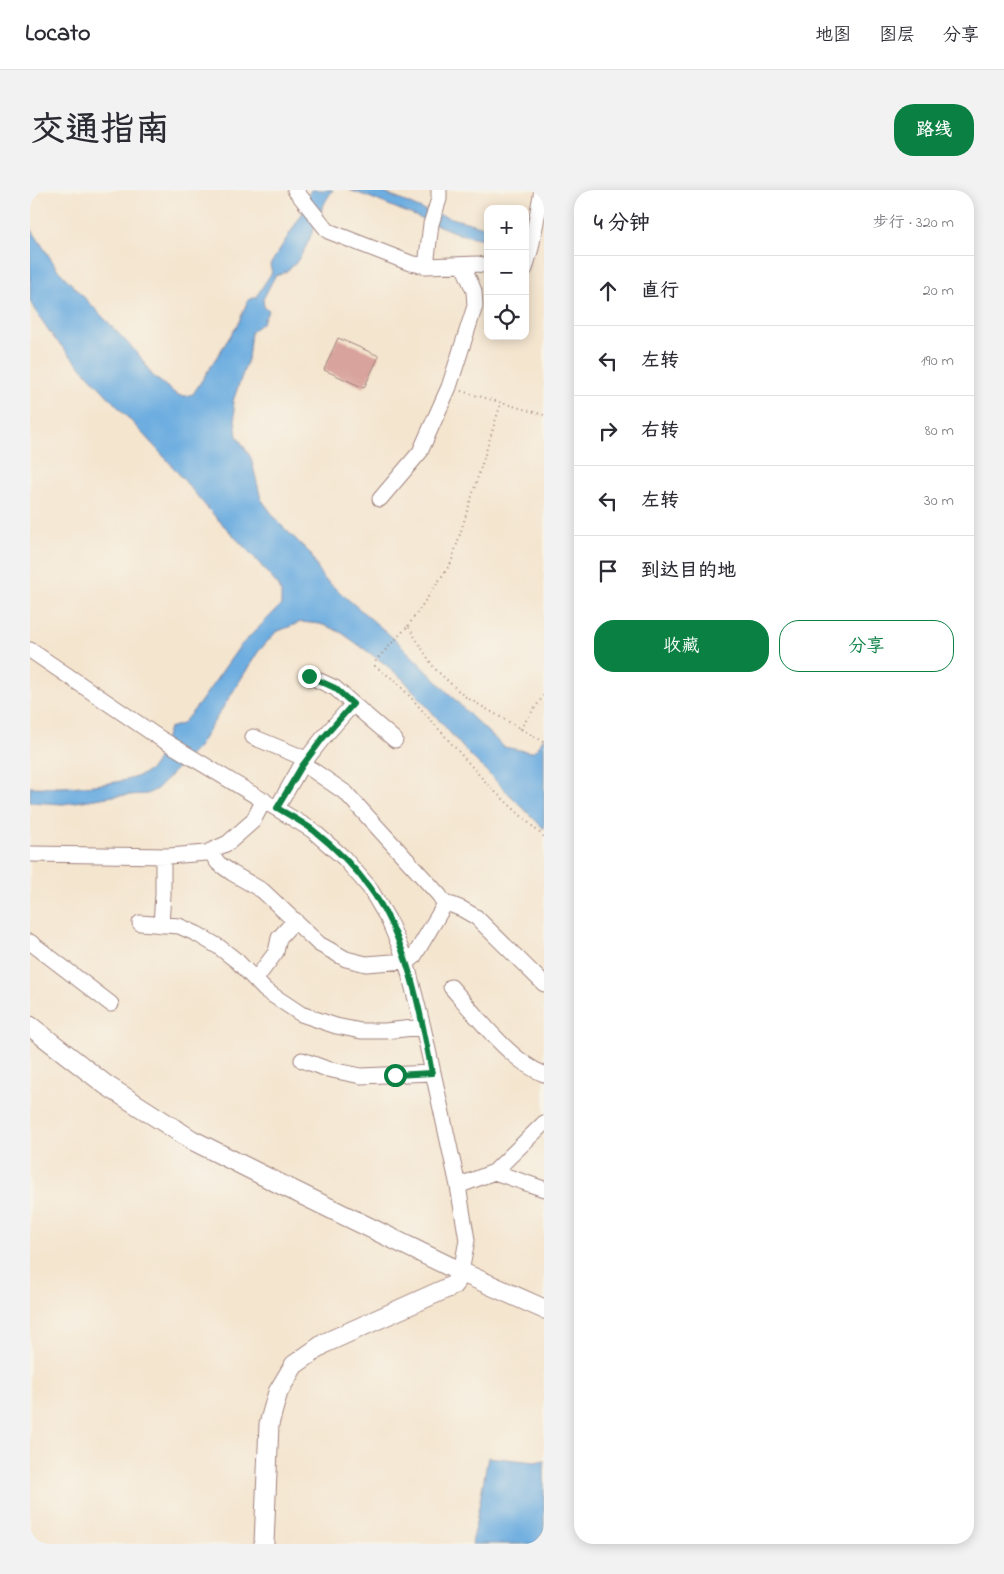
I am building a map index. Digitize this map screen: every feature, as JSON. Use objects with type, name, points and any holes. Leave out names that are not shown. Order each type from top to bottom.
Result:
[{"type":"main road","points":[[30,1026],[106,1085],[192,1140],[461,1272],[544,1309]]},
{"type":"main road","points":[[264,1544],[269,1424],[278,1392],[294,1365],[326,1343],[454,1285],[461,1272]]},
{"type":"street","points":[[529,255],[539,230],[542,190]]},
{"type":"street","points":[[297,193],[328,231],[410,263],[426,266],[484,265]]},
{"type":"street","points":[[426,266],[431,224],[439,194]]},
{"type":"street","points":[[380,499],[420,452],[449,387],[475,306],[474,291],[463,264]]},
{"type":"street","points":[[30,650],[158,737],[312,830],[344,858],[370,887],[388,919],[406,960],[423,1027],[458,1186],[467,1240],[461,1272]]},
{"type":"street","points":[[309,676],[335,688],[395,740]]},
{"type":"street","points":[[30,854],[163,856],[206,853],[228,842],[270,804],[353,704]]},
{"type":"street","points":[[253,737],[299,756],[312,770],[346,793],[445,904],[462,909],[476,917],[544,984]]},
{"type":"street","points":[[210,851],[218,863],[263,891],[319,944],[346,959],[366,964],[414,958],[445,904]]},
{"type":"street","points":[[160,925],[163,894],[163,856]]},
{"type":"street","points":[[255,980],[276,952],[279,938],[295,920]]},
{"type":"street","points":[[140,924],[179,926],[197,934],[237,960],[265,990],[301,1014],[336,1026],[361,1031],[385,1031],[423,1027]]},
{"type":"street","points":[[30,942],[111,1004]]},
{"type":"street","points":[[452,987],[501,1042],[526,1065],[544,1074]]},
{"type":"street","points":[[302,1060],[327,1069],[361,1076],[432,1073]]},
{"type":"street","points":[[458,1186],[494,1172],[544,1123]]},
{"type":"street","points":[[494,1172],[544,1189]]},
{"type":"path","points":[[449,387],[544,415]]},
{"type":"path","points":[[501,403],[451,563],[408,626],[376,660],[375,666],[397,682],[489,786],[544,836]]},
{"type":"path","points":[[408,626],[434,668],[464,696],[544,742]]},
{"type":"path","points":[[520,729],[544,695]]},
{"type":"water","points":[[311,190],[333,190],[326,200],[303,252],[296,263],[286,271],[275,276],[263,299],[264,307],[269,310],[262,323],[251,332],[248,359],[233,401],[237,436],[251,458],[261,499],[279,523],[310,553],[322,577],[399,643],[504,747],[531,752],[537,749],[544,737],[544,829],[466,751],[403,679],[342,633],[320,624],[301,622],[276,632],[258,652],[198,747],[157,789],[147,794],[114,796],[63,804],[30,802],[30,787],[95,785],[114,782],[144,774],[153,767],[160,754],[169,728],[182,724],[199,704],[240,646],[281,605],[281,592],[276,583],[254,557],[209,510],[168,461],[54,338],[34,309],[30,301],[30,227],[58,270],[139,355],[152,375],[177,395],[186,396],[193,394],[238,324],[248,300],[256,297],[272,272],[270,265],[305,209],[303,204]]},
{"type":"water","points":[[349,190],[378,190],[426,211],[484,227],[484,239],[459,234]]},
{"type":"water","points":[[488,1457],[535,1462],[544,1460],[544,1532],[534,1544],[472,1544]]},
{"type":"building","points":[[338,338],[379,356],[364,388],[324,370]]},
{"type":"route","points":[[309,676],[335,688],[353,704],[323,738],[302,766],[277,808],[312,830],[344,858],[370,887],[388,919],[406,960],[423,1027],[432,1073],[395,1075]]}]
